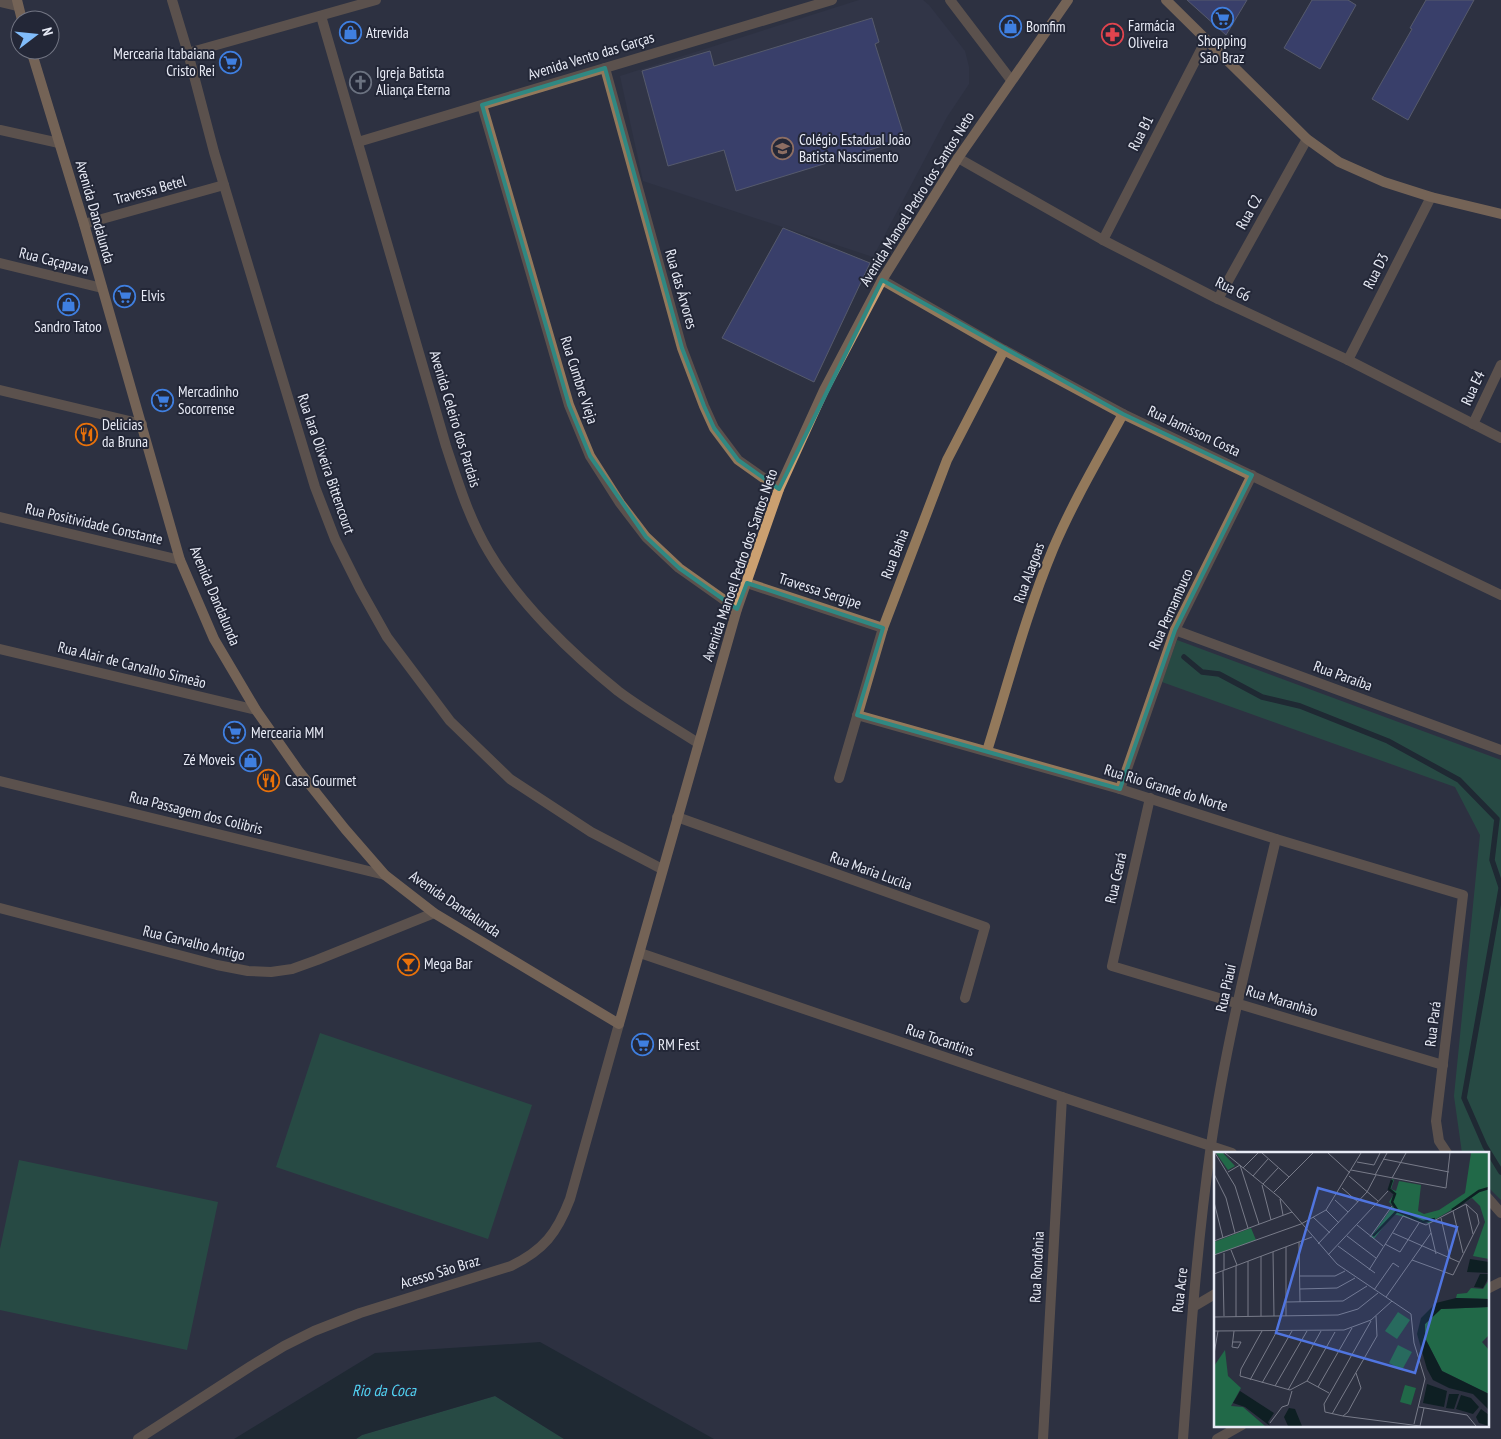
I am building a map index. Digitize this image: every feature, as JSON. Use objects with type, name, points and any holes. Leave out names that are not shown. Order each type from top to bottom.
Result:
[{"type":"street","name":"Rua Iara Oliveira Bittencourt","points":[[172,0],[224,185],[315,487],[335,539],[360,590],[388,637],[450,721],[510,779],[591,832],[662,869]]},
{"type":"street","points":[[188,54],[376,0]]},
{"type":"street","name":"Avenida Vento das Garças","points":[[358,142],[832,0]]},
{"type":"street","points":[[950,0],[1011,80]]},
{"type":"street","name":"Avenida Manoel Pedro dos Santos Neto","points":[[619,1024],[737,609],[779,489],[826,386],[882,280],[958,158],[1068,0]]},
{"type":"street","points":[[1166,0],[1307,139],[1339,162],[1384,182],[1431,197],[1501,214]]},
{"type":"street","points":[[0,2],[18,3]]},
{"type":"street","name":"Avenida Celeiro dos Pardais","points":[[321,16],[446,446],[468,511],[489,552],[514,590],[578,655],[619,691],[698,743]]},
{"type":"street","name":"Rua B1","points":[[1103,240],[1206,40]]},
{"type":"street","name":"Avenida Dandalunda","points":[[34,60],[84,224],[180,560],[214,639],[256,710],[298,770],[385,875],[434,913],[619,1024]]},
{"type":"street","name":"Rua das Árvores","points":[[605,68],[682,348],[704,406],[714,428],[738,460],[779,489]]},
{"type":"street","name":"Rua Cumbre Vieja","points":[[482,105],[569,405],[590,456],[620,503],[646,537],[679,568],[737,609]]},
{"type":"street","points":[[0,130],[59,143]]},
{"type":"street","name":"Rua C2","points":[[1218,299],[1307,139]]},
{"type":"street","name":"Rua G6","points":[[958,158],[1103,240],[1218,299],[1348,360],[1501,438]]},
{"type":"street","name":"Travessa Betel","points":[[84,224],[224,185]]},
{"type":"street","name":"Rua D3","points":[[1348,360],[1431,197]]},
{"type":"street","name":"Rua Caçapava","points":[[0,263],[102,288]]},
{"type":"street","name":"Rua Jamisson Costa","points":[[882,280],[1004,350],[1123,414],[1501,595]]},
{"type":"street","name":"Rua Bahia","points":[[839,778],[883,628],[947,460],[1004,350]]},
{"type":"street","name":"Rua E4","points":[[1473,424],[1501,365]]},
{"type":"street","points":[[0,390],[142,424]]},
{"type":"street","name":"Rua Alagoas","points":[[987,751],[1041,581],[1054,548],[1082,488],[1123,414]]},
{"type":"street","name":"Rua Pernambuco","points":[[1120,789],[1174,630],[1252,475]]},
{"type":"street","name":"Rua Positividade Constante","points":[[0,517],[180,560]]},
{"type":"street","name":"Travessa Sergipe","points":[[747,583],[883,628]]},
{"type":"street","name":"Rua Paraíba","points":[[1174,630],[1501,750]]},
{"type":"street","name":"Rua Alair de Carvalho Simeão","points":[[0,649],[256,710]]},
{"type":"street","name":"Rua Rio Grande do Norte","points":[[857,715],[1120,789],[1276,839],[1464,895]]},
{"type":"street","name":"Rua Passagem dos Colibris","points":[[0,781],[385,875]]},
{"type":"street","name":"Rua Ceará","points":[[1112,966],[1150,798]]},
{"type":"street","name":"Rua Maria Lucila","points":[[678,818],[985,927],[965,998]]},
{"type":"street","name":"Rua Piauí","points":[[1211,1145],[1237,1003],[1276,839]]},
{"type":"street","name":"Rua Pará","points":[[1447,1152],[1439,1141],[1436,1130],[1436,1110],[1464,895]]},
{"type":"street","name":"Rua Carvalho Antigo","points":[[0,908],[217,965],[248,971],[271,972],[292,969],[318,960],[434,913]]},
{"type":"street","name":"Rua Tocantins","points":[[640,953],[1229,1152]]},
{"type":"street","name":"Rua Maranhão","points":[[1112,966],[1443,1065]]},
{"type":"street","name":"Acesso São Braz","points":[[138,1439],[251,1366],[314,1331],[360,1313],[511,1266],[528,1258],[548,1241],[565,1213],[570,1199],[619,1024]]},
{"type":"street","name":"Rua Rondônia","points":[[1043,1439],[1062,1097]]},
{"type":"street","name":"Rua Acre","points":[[1183,1439],[1193,1306],[1211,1145]]},
{"type":"street","points":[[1488,1198],[1501,1213]]},
{"type":"street","points":[[1488,1288],[1501,1282]]},
{"type":"street","points":[[1193,1306],[1214,1295]]},
{"type":"street","points":[[1217,1439],[1240,1426]]},
{"type":"highlighted area","points":[[605,68],[682,348],[704,406],[714,428],[738,460],[779,489],[882,280],[1123,414],[1252,475],[1175,630],[1120,789],[857,715],[883,628],[747,583],[737,609],[679,568],[646,537],[590,456],[569,405],[482,105]]},
{"type":"shaded area","name":"Colégio Estadual João Batista Nascimento","points":[[859,0],[923,0],[965,51],[969,67],[969,84],[947,117],[873,257],[643,181],[620,76]]},
{"type":"green space","points":[[1177,640],[1501,760],[1501,1200],[1488,1187],[1488,1152],[1462,1152],[1454,1096],[1480,835],[1455,787],[1162,682]]},
{"type":"green space","points":[[320,1033],[532,1105],[488,1239],[276,1167]]},
{"type":"green space","points":[[19,1160],[218,1202],[187,1350],[0,1310],[0,1249]]},
{"type":"green space","points":[[495,1396],[564,1439],[356,1439],[362,1435]]},
{"type":"water","name":"Rio da Coca","points":[[540,1342],[714,1439],[564,1439],[495,1396],[362,1435],[356,1439],[234,1439],[375,1353]]},
{"type":"building","name":"Shopping São Braz","points":[[1187,0],[1247,0],[1226,35]]},
{"type":"building","points":[[1312,0],[1348,0],[1356,5],[1320,69],[1284,48]]},
{"type":"building","points":[[1426,0],[1474,0],[1408,120],[1372,99],[1412,29],[1410,28]]},
{"type":"building","points":[[872,18],[879,42],[875,44],[905,139],[736,191],[724,150],[668,166],[642,71],[710,51],[714,66]]},
{"type":"building","points":[[783,228],[870,263],[814,382],[722,338]]},
{"type":"waterway","points":[[1184,657],[1202,672],[1219,674],[1262,697],[1300,706],[1388,741],[1459,780],[1497,819],[1492,860],[1501,887]]},
{"type":"waterway","points":[[1501,889],[1464,1098],[1485,1146],[1501,1172]]},
{"type":"place","name":"Shopping São Braz","points":[[1222,18]]},
{"type":"place","name":"Bomfim","points":[[1010,27]]},
{"type":"place","name":"Atrevida","points":[[350,33]]},
{"type":"place","name":"Farmácia Oliveira","points":[[1112,35]]},
{"type":"place","name":"Mercearia Itabaiana Cristo Rei","points":[[231,63]]},
{"type":"place","name":"Igreja Batista Aliança Eterna","points":[[360,82]]},
{"type":"place","name":"Colégio Estadual João Batista Nascimento","points":[[783,149]]},
{"type":"place","name":"Elvis","points":[[125,296]]},
{"type":"place","name":"Sandro Tatoo","points":[[68,304]]},
{"type":"place","name":"Mercadinho Socorrense","points":[[162,401]]},
{"type":"place","name":"Delicias da Bruna","points":[[86,434]]},
{"type":"place","name":"Mercearia MM","points":[[235,733]]},
{"type":"place","name":"Zé Moveis","points":[[251,760]]},
{"type":"place","name":"Casa Gourmet","points":[[269,781]]},
{"type":"place","name":"Mega Bar","points":[[408,964]]},
{"type":"place","name":"RM Fest","points":[[642,1045]]}]
